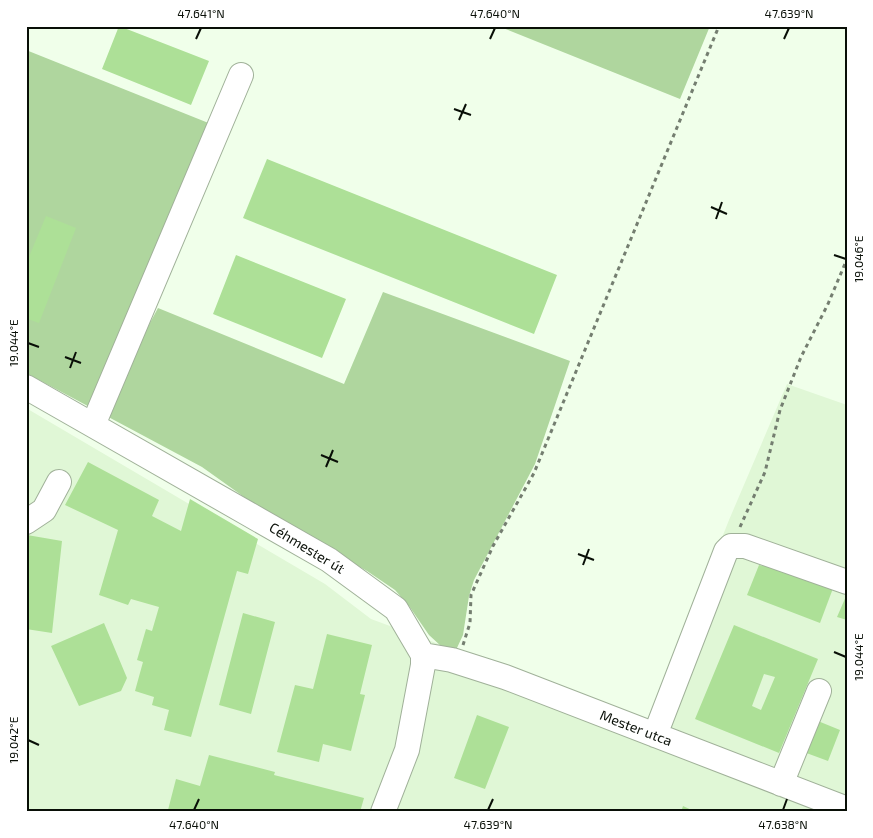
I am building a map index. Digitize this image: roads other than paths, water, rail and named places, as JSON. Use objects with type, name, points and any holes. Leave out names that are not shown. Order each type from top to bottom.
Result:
[{"type":"street","points":[[93,425],[241,75]]},
{"type":"street","name":"Céhmester út","points":[[26,387],[329,560],[396,608],[423,655]]},
{"type":"street","points":[[26,522],[44,510],[59,482]]},
{"type":"street","points":[[655,736],[726,550],[732,546],[744,546],[847,582]]},
{"type":"street","points":[[383,812],[407,750],[423,665],[423,655]]},
{"type":"street","name":"Mester utca","points":[[423,655],[457,662],[505,677],[847,809]]},
{"type":"street","points":[[781,784],[819,691]]}]
